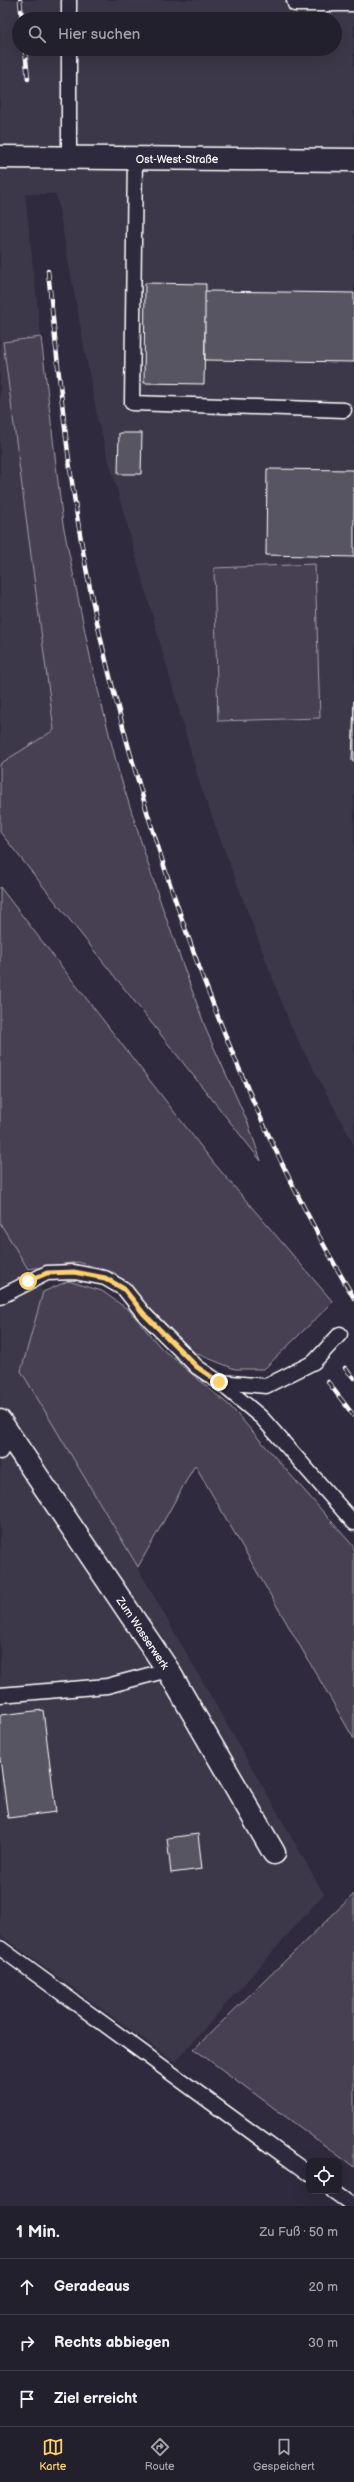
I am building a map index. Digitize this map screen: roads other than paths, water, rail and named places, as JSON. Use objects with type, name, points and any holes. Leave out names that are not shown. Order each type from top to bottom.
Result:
[{"type":"street","name":"Ost-West-Straße","points":[[0,157],[354,160]]},
{"type":"street","name":"Zum Wasserwerk","points":[[3,1437],[168,1670],[274,1853]]},
{"type":"lane","points":[[69,0],[69,12]]},
{"type":"lane","points":[[294,0],[294,4],[354,4]]},
{"type":"lane","points":[[69,56],[69,158]]},
{"type":"lane","points":[[135,158],[132,403],[344,410]]},
{"type":"lane","points":[[0,1297],[47,1273],[74,1272],[105,1278],[124,1289],[144,1314],[197,1367],[219,1382],[262,1418],[354,1523]]},
{"type":"lane","points":[[219,1382],[266,1386],[314,1362],[340,1334]]},
{"type":"lane","points":[[0,1695],[107,1686],[168,1670]]},
{"type":"lane","points":[[0,1948],[306,2172]]},
{"type":"lane","points":[[337,2194],[354,2206]]},
{"type":"railway","points":[[20,0],[21,12]]},
{"type":"railway","points":[[26,56],[28,79]]},
{"type":"railway","points":[[48,271],[65,425],[81,540],[94,608],[108,668],[148,815],[189,940],[236,1062],[291,1182],[321,1240],[354,1298]]},
{"type":"railway","points":[[345,1368],[354,1378]]},
{"type":"railway","points":[[328,1382],[354,1416]]}]
